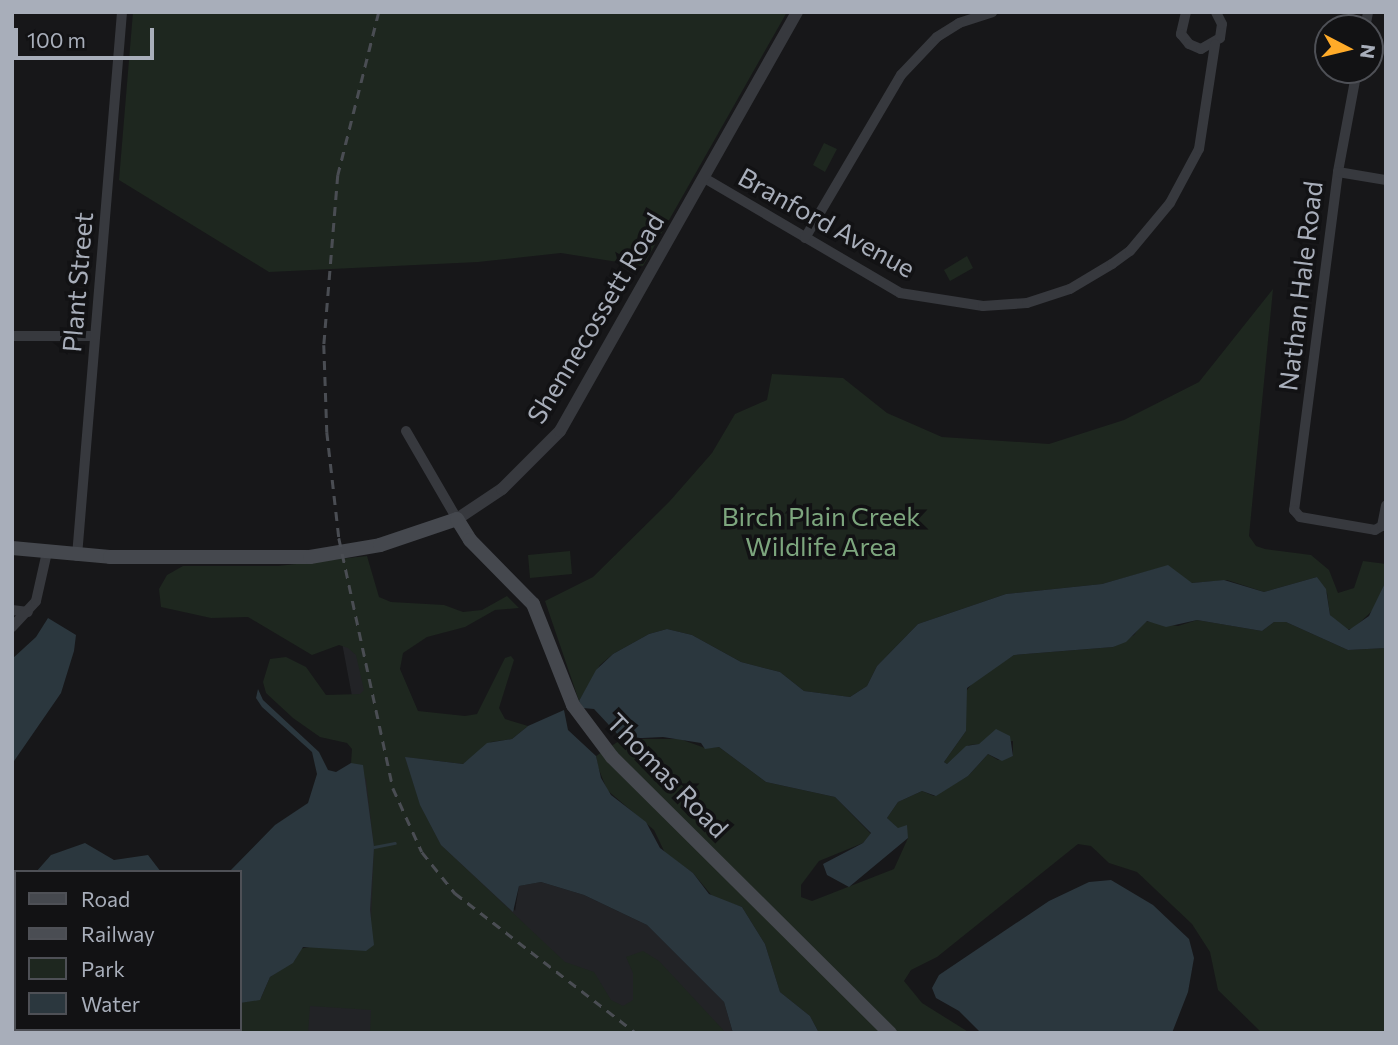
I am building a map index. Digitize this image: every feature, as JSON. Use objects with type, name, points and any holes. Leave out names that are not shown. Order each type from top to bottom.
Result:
[{"type":"main road","name":"Shennecossett Road","points":[[12,548],[77,556],[320,556],[380,545],[457,519]]},
{"type":"main road","name":"Thomas Road","points":[[457,519],[470,540],[533,604],[576,708],[634,780],[890,1033]]},
{"type":"street","name":"Plant Street","points":[[77,556],[122,12]]},
{"type":"street","name":"Shennecossett Road","points":[[457,519],[502,489],[560,431],[706,179],[797,12]]},
{"type":"street","points":[[805,238],[901,75],[937,37],[959,23],[992,12]]},
{"type":"street","name":"Branford Avenue","points":[[706,179],[881,284],[921,298],[998,307],[1070,289],[1130,251],[1170,203],[1199,149],[1215,44],[1222,31],[1216,12]]},
{"type":"street","points":[[1183,13],[1180,27],[1184,40],[1201,49],[1212,70]]},
{"type":"street","points":[[1201,49],[1215,44]]},
{"type":"street","name":"Nathan Hale Road","points":[[1354,84],[1338,172],[1294,510],[1300,517],[1375,530],[1382,526],[1386,505]]},
{"type":"street","points":[[1338,172],[1386,180]]},
{"type":"street","points":[[12,337],[95,336]]},
{"type":"street","points":[[406,431],[457,519]]},
{"type":"street","points":[[12,627],[36,601],[47,552]]},
{"type":"street","points":[[12,610],[28,612]]},
{"type":"shaded area","points":[[358,557],[382,667],[515,911],[519,886],[541,882],[584,895],[647,925],[724,1002],[733,1033],[212,1033],[242,1031],[242,1003],[253,1002],[348,949],[355,712],[327,563]]},
{"type":"green space","points":[[133,12],[787,12],[643,266],[561,253],[478,262],[269,272],[119,180]]},
{"type":"green space","points":[[824,143],[837,149],[825,172],[813,165]]},
{"type":"green space","points":[[967,256],[973,268],[950,281],[944,270]]},
{"type":"green space","name":"Birch Plain Creek Wildlife Area","points":[[1273,289],[1249,536],[1256,546],[1265,549],[1311,555],[1329,570],[1338,593],[1354,588],[1363,561],[1386,564],[1386,581],[1373,610],[1353,629],[1344,629],[1330,615],[1327,593],[1317,577],[1264,592],[1227,580],[1192,583],[1163,567],[1102,584],[1006,594],[918,624],[877,666],[867,686],[850,697],[804,691],[780,672],[741,662],[692,635],[667,629],[649,634],[613,654],[600,665],[579,701],[545,601],[593,577],[669,502],[712,453],[735,414],[767,400],[772,374],[843,378],[887,413],[942,437],[1049,444],[1124,420],[1199,382]]},
{"type":"green space","points":[[570,551],[572,574],[530,578],[528,555]]},
{"type":"green space","points":[[367,556],[379,597],[391,602],[444,605],[463,612],[482,610],[507,596],[519,608],[495,610],[465,627],[427,637],[403,653],[400,669],[418,711],[465,716],[477,714],[505,658],[511,656],[514,660],[499,708],[505,719],[528,726],[512,739],[491,742],[463,764],[405,757],[420,804],[441,845],[565,962],[594,972],[611,1000],[623,1006],[633,1000],[633,973],[626,957],[643,951],[659,961],[726,1033],[370,1033],[371,1010],[310,1006],[308,1033],[212,1033],[242,1031],[242,1003],[261,998],[270,977],[295,960],[299,949],[320,945],[348,949],[371,922],[374,847],[366,779],[351,763],[352,749],[347,743],[320,737],[293,718],[266,693],[263,682],[270,659],[286,657],[306,667],[326,695],[360,694],[364,690],[356,655],[339,645],[312,655],[248,617],[211,618],[161,607],[159,589],[167,575],[183,566],[278,566]]},
{"type":"green space","points":[[1197,620],[1262,631],[1274,622],[1286,622],[1348,650],[1386,648],[1386,1033],[1262,1033],[1218,990],[1210,952],[1192,924],[1137,872],[1109,863],[1091,846],[1078,844],[937,957],[911,970],[904,981],[922,1003],[970,1033],[819,1033],[810,1016],[780,992],[765,944],[742,907],[713,897],[693,873],[665,853],[654,830],[607,790],[598,767],[596,756],[622,739],[680,739],[705,748],[719,747],[766,782],[835,797],[871,834],[863,843],[819,861],[801,885],[801,897],[812,901],[894,869],[908,838],[887,818],[898,802],[922,791],[934,796],[968,776],[988,754],[998,760],[1013,756],[1013,741],[969,745],[947,764],[944,762],[966,731],[964,694],[974,681],[1014,655],[1113,647],[1134,635],[1144,621],[1178,626]]},
{"type":"water","points":[[1168,565],[1192,583],[1224,580],[1264,592],[1317,577],[1326,589],[1330,615],[1349,630],[1369,616],[1386,581],[1386,648],[1348,650],[1286,622],[1274,622],[1262,631],[1197,620],[1166,627],[1147,621],[1126,642],[1113,647],[1014,655],[967,688],[966,731],[944,762],[947,764],[966,746],[979,744],[996,729],[1010,736],[1013,756],[1002,761],[988,754],[968,776],[936,796],[922,791],[898,802],[887,818],[898,828],[907,825],[908,838],[849,887],[827,875],[823,864],[863,843],[871,833],[835,797],[766,782],[719,747],[705,749],[701,743],[663,737],[622,739],[594,709],[583,708],[579,701],[596,670],[613,654],[649,634],[667,629],[692,635],[741,662],[780,672],[804,691],[850,697],[867,686],[877,666],[918,624],[1006,594],[1102,584]]},
{"type":"water","points":[[48,618],[76,635],[74,651],[61,693],[12,764],[12,659],[36,637]]},
{"type":"water","points":[[258,689],[263,700],[319,752],[328,770],[336,772],[351,763],[363,765],[374,847],[370,910],[374,945],[366,951],[303,947],[293,963],[270,977],[260,1000],[242,1003],[242,870],[231,870],[275,825],[308,803],[317,774],[312,752],[262,707],[256,698]]},
{"type":"water","points":[[564,710],[568,730],[596,756],[601,778],[611,795],[646,822],[660,848],[693,873],[709,894],[742,907],[765,944],[780,992],[810,1016],[819,1033],[733,1033],[724,1002],[647,925],[584,895],[541,882],[519,886],[513,912],[441,845],[420,805],[405,757],[463,764],[487,743],[512,739],[528,726]]},
{"type":"water","points":[[85,843],[114,860],[148,855],[159,870],[38,870],[51,855]]},
{"type":"water","points":[[1111,880],[1153,905],[1189,939],[1194,958],[1188,992],[1172,1033],[981,1033],[959,1011],[936,998],[932,988],[939,975],[1049,901],[1089,882]]},
{"type":"water","points":[[14,973],[14,1031],[212,1031],[212,1033],[12,1033]]},
{"type":"waterway","points":[[374,847],[395,843]]},
{"type":"railway","points":[[379,12],[338,175],[324,345],[327,432],[339,538],[393,788],[422,852],[455,893],[636,1033]]}]
